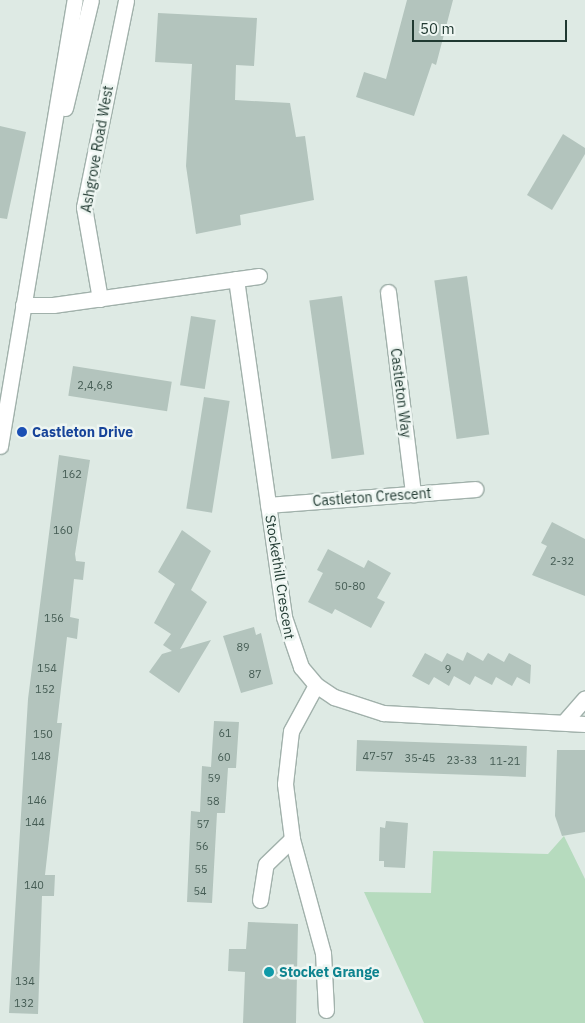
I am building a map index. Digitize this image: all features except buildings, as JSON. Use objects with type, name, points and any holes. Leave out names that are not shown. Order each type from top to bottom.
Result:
[{"type":"street","points":[[0,446],[75,0]]},
{"type":"street","points":[[39,211],[92,0]]},
{"type":"street","name":"Ashgrove Road West","points":[[100,299],[84,207],[126,0]]},
{"type":"street","points":[[23,305],[100,299],[259,276]]},
{"type":"street","name":"Stockethill Crescent","points":[[236,279],[286,625],[301,668],[316,685],[355,706],[383,713],[585,724]]},
{"type":"street","name":"Castleton Way","points":[[388,292],[413,494]]},
{"type":"street","name":"Castleton Crescent","points":[[268,505],[475,489]]},
{"type":"street","points":[[316,685],[298,716],[287,750],[285,784],[292,839],[323,953],[326,1010]]},
{"type":"street","points":[[566,722],[585,698]]},
{"type":"street","points":[[260,900],[266,864],[292,839]]},
{"type":"green space","points":[[564,836],[585,879],[585,1023],[424,1023],[364,892],[431,893],[433,851],[548,854]]},
{"type":"place","name":"Castleton Drive","points":[[22,432]]},
{"type":"place","name":"Stocket Grange","points":[[269,972]]}]
